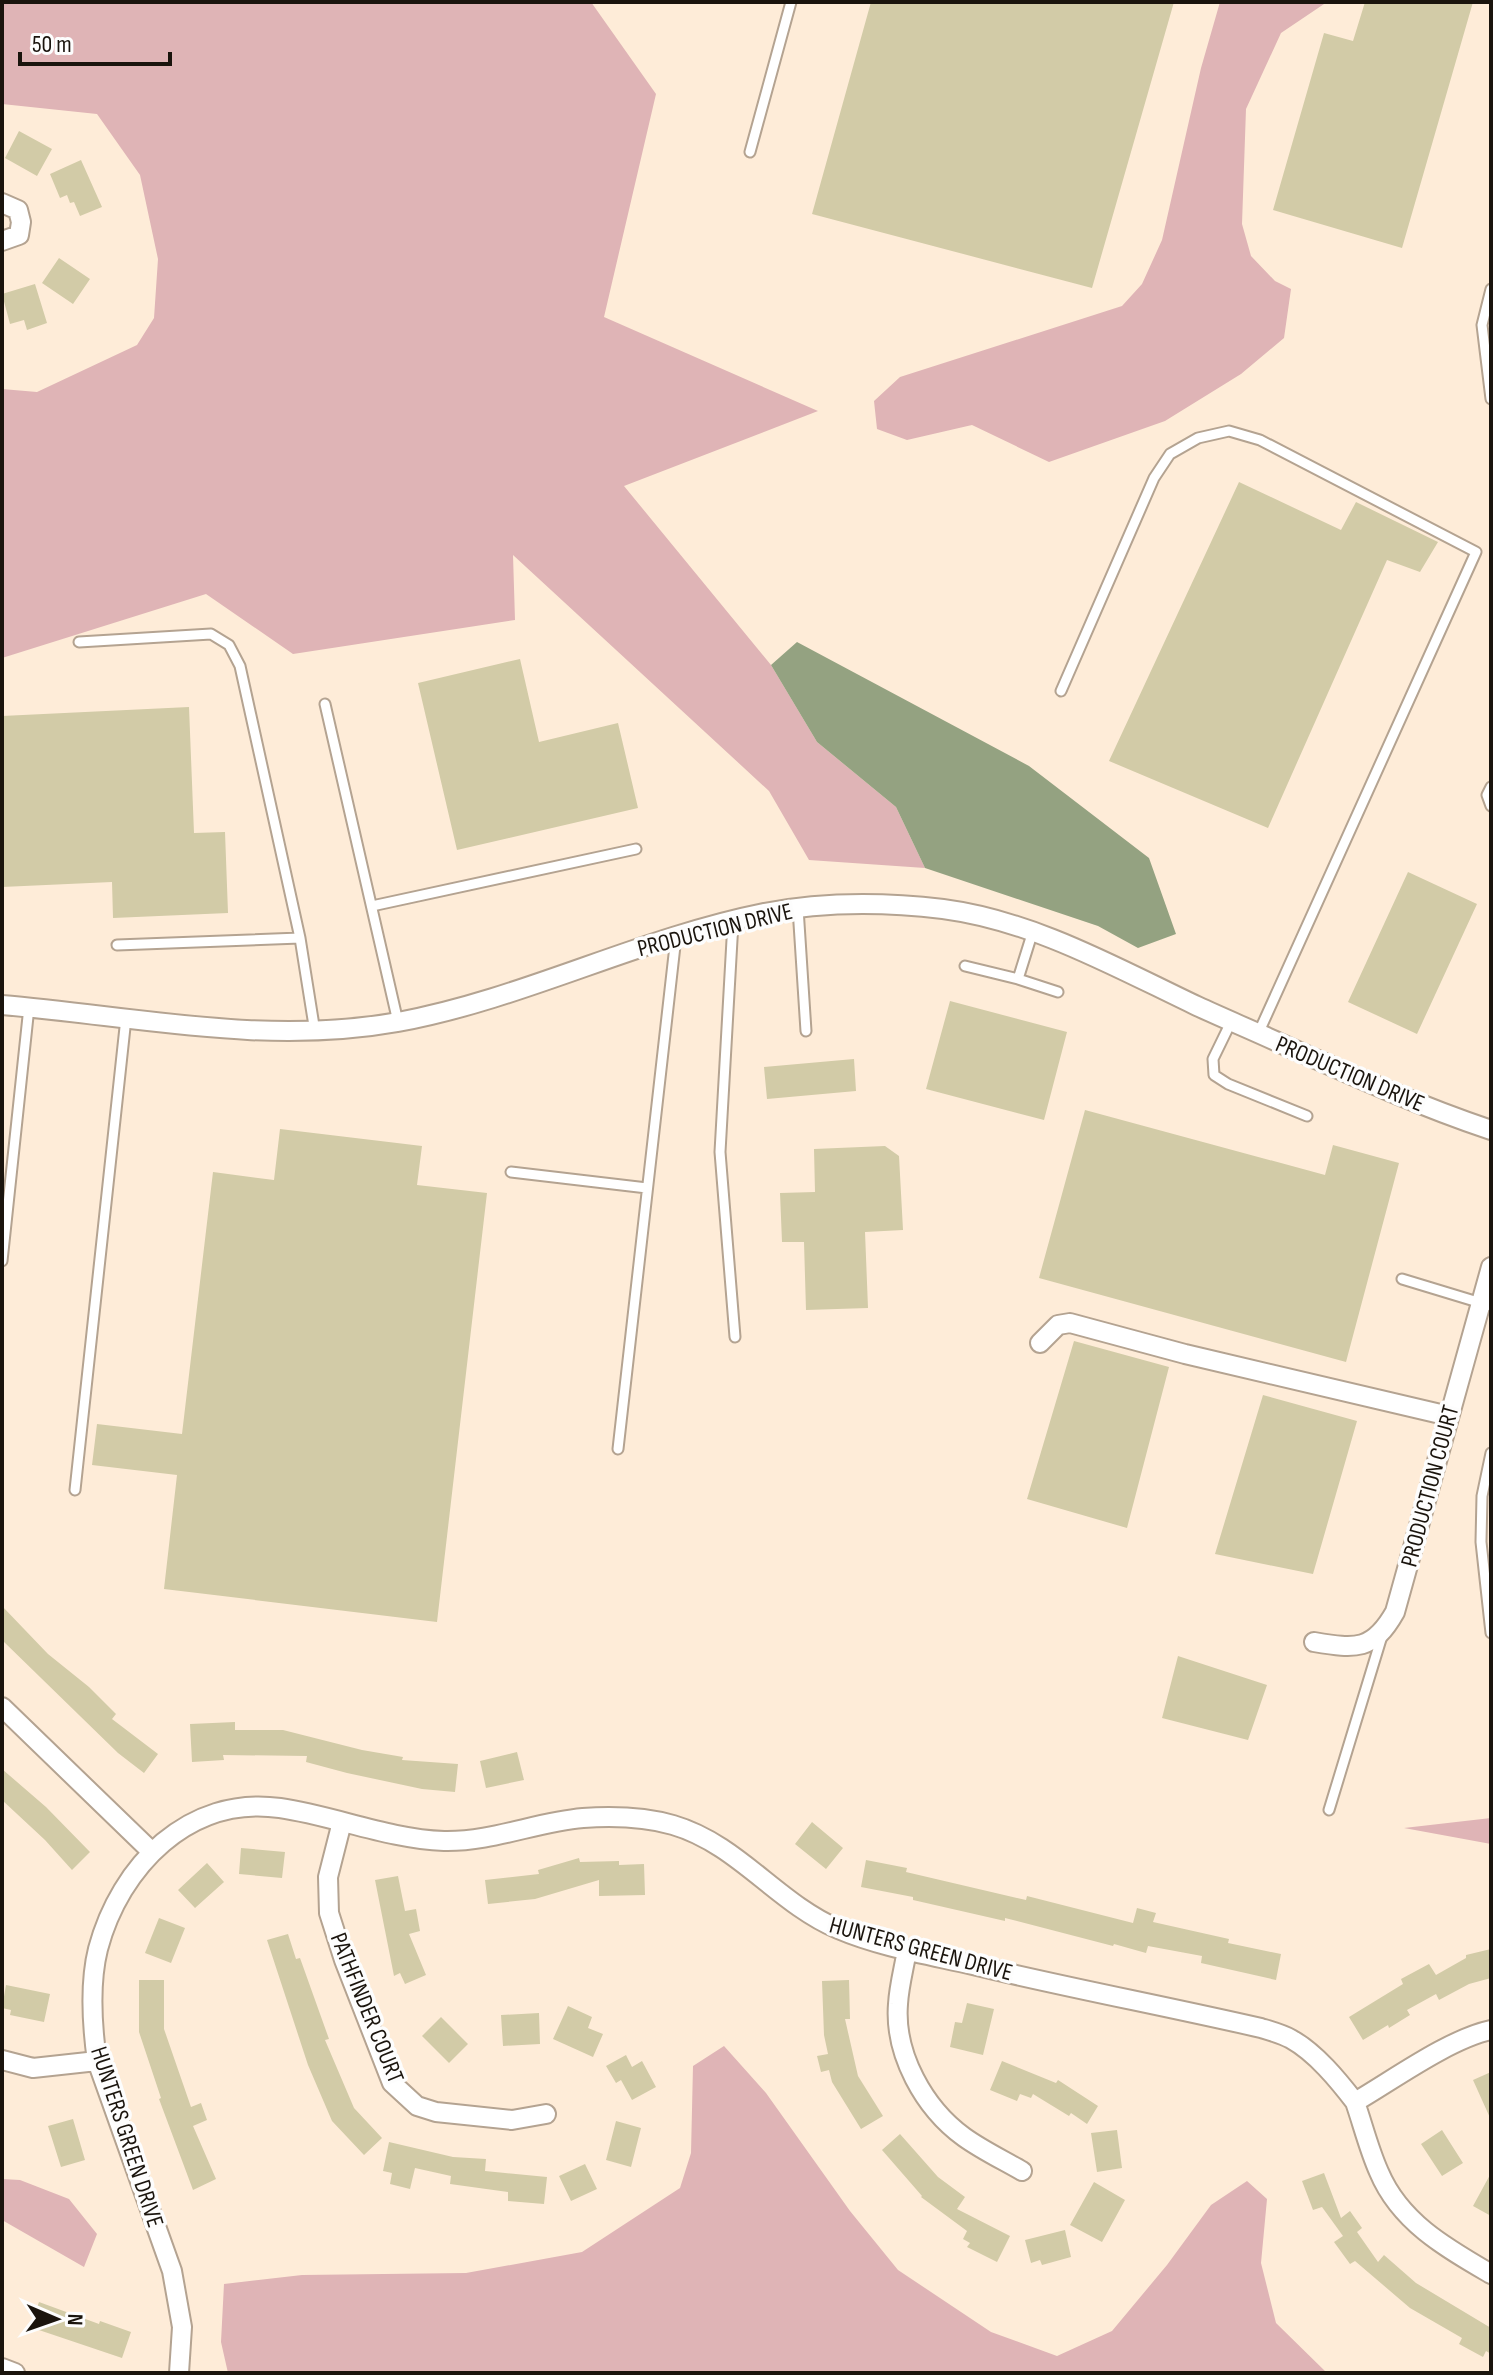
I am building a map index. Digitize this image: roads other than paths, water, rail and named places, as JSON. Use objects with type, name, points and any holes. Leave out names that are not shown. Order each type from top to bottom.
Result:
[{"type":"street","points":[[2,203],[18,210],[21,222],[19,235],[2,241]]},
{"type":"street","name":"PRODUCTION DRIVE","points":[[2,1005],[194,1027],[278,1033],[315,1032],[398,1022],[514,990],[676,937],[763,913],[846,905],[940,909],[981,916],[1064,942],[1231,1022],[1395,1095],[1491,1130]]},
{"type":"street","name":"PRODUCTION COURT","points":[[1383,1633],[1395,1612],[1449,1416],[1486,1304],[1491,1267]]},
{"type":"street","points":[[1040,1343],[1058,1325],[1070,1323],[1185,1354],[1449,1416]]},
{"type":"street","points":[[1314,1642],[1354,1646],[1383,1633]]},
{"type":"street","points":[[2,1707],[152,1852]]},
{"type":"street","name":"HUNTERS GREEN DRIVE","points":[[179,2373],[182,2327],[172,2271],[97,2061],[93,2034],[93,1986],[98,1951],[124,1889],[152,1852],[173,1833],[199,1818],[222,1811],[278,1808],[405,1837],[442,1841],[476,1840],[581,1818],[643,1819],[676,1826],[733,1853],[791,1903],[841,1931],[907,1950],[1069,1988],[1261,2028],[1290,2039],[1310,2053],[1355,2102],[1379,2173],[1397,2204],[1439,2244],[1491,2274]]},
{"type":"street","name":"PATHFINDER COURT","points":[[342,1822],[328,1877],[329,1913],[392,2083],[417,2106],[436,2112],[512,2120],[546,2114]]},
{"type":"street","points":[[907,1950],[898,2004],[898,2032],[906,2061],[919,2086],[943,2118],[964,2137],[1022,2171]]},
{"type":"street","points":[[1355,2102],[1444,2050],[1491,2030]]},
{"type":"street","points":[[2,2060],[33,2068],[97,2061]]},
{"type":"street","points":[[2,2368],[15,2373]]},
{"type":"lane","points":[[750,152],[791,2]]},
{"type":"lane","points":[[1491,289],[1482,325],[1491,399]]},
{"type":"lane","points":[[1061,691],[1154,478],[1170,454],[1198,438],[1229,431],[1260,440],[1476,552],[1258,1034]]},
{"type":"lane","points":[[79,642],[211,634],[229,645],[240,666],[300,938],[315,1032]]},
{"type":"lane","points":[[325,704],[398,1022]]},
{"type":"lane","points":[[1491,787],[1487,795],[1491,806]]},
{"type":"lane","points":[[372,906],[636,849]]},
{"type":"lane","points":[[798,908],[806,1031]]},
{"type":"lane","points":[[733,922],[720,1152],[735,1337]]},
{"type":"lane","points":[[1018,979],[1033,931]]},
{"type":"lane","points":[[618,1449],[676,937]]},
{"type":"lane","points":[[117,945],[300,938]]},
{"type":"lane","points":[[965,966],[1058,992]]},
{"type":"lane","points":[[2,1261],[29,1007]]},
{"type":"lane","points":[[75,1490],[126,1018]]},
{"type":"lane","points":[[1231,1022],[1213,1059],[1214,1075],[1228,1084],[1307,1116]]},
{"type":"lane","points":[[511,1172],[647,1188]]},
{"type":"lane","points":[[1402,1279],[1486,1304]]},
{"type":"lane","points":[[1491,1453],[1482,1496],[1481,1542],[1491,1633]]},
{"type":"lane","points":[[1329,1810],[1383,1633]]}]
